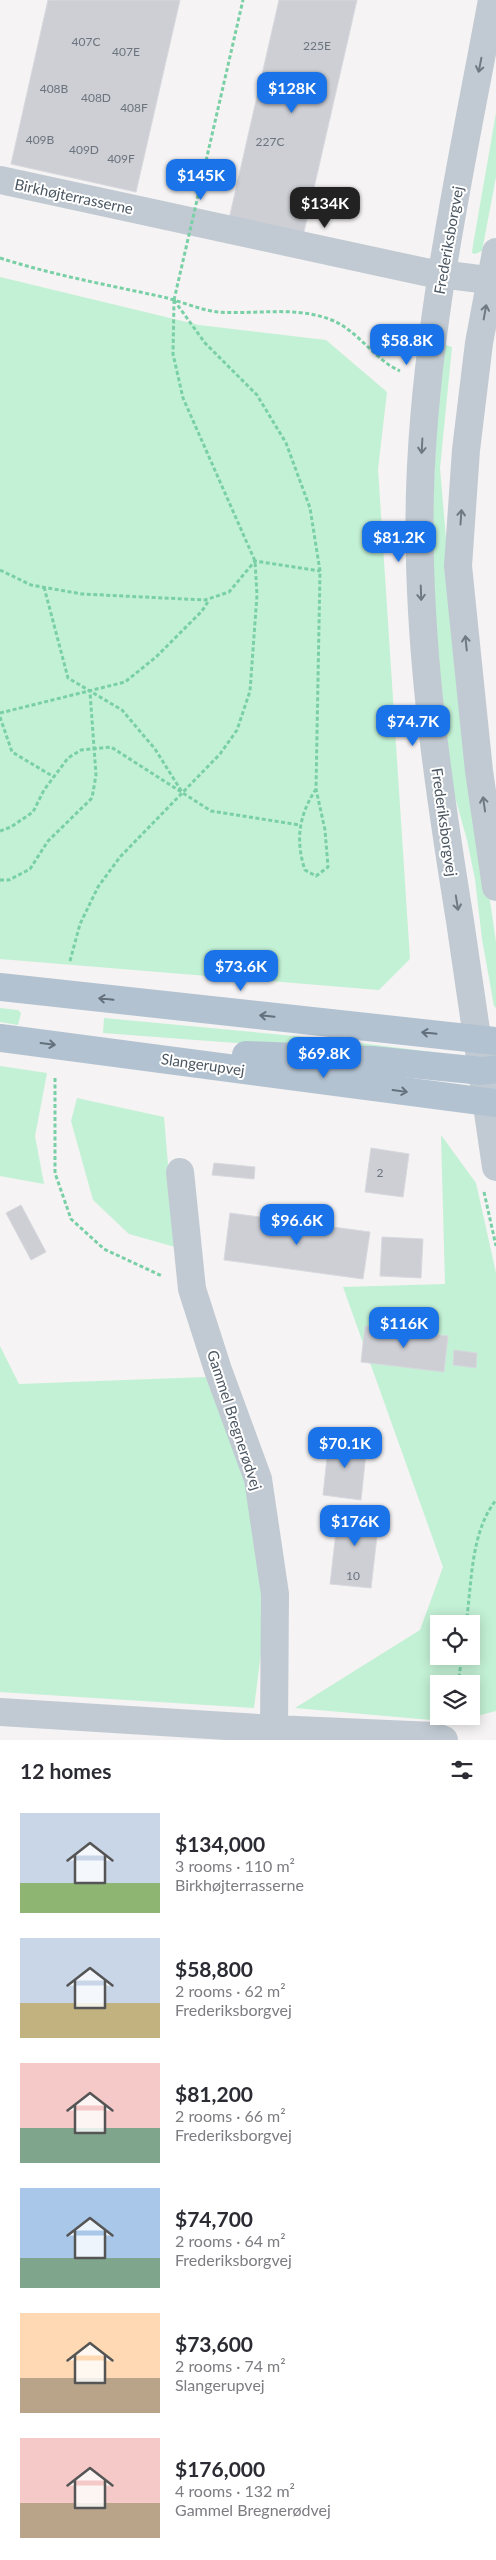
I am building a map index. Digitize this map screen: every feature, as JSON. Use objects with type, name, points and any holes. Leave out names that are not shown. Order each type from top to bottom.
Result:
[{"type":"main road","points":[[0,987],[487,1040]]},
{"type":"main road","name":"Slangerupvej","points":[[0,1038],[147,1056],[491,1085]]},
{"type":"street","name":"Frederiksborgvej","points":[[492,0],[441,275],[425,399],[420,492],[422,634],[436,758],[487,1040],[496,1167]]},
{"type":"street","name":"Birkhøjterrasserne","points":[[0,180],[109,195],[441,275],[493,281]]},
{"type":"street","points":[[496,252],[493,281],[479,343],[466,450],[458,566],[480,771],[496,887]]},
{"type":"street","name":"Gammel Bregnerødvej","points":[[180,1172],[192,1289],[218,1370],[258,1479],[275,1594],[274,1729]]},
{"type":"street","points":[[0,1712],[274,1729],[434,1736],[444,1740]]},
{"type":"path","points":[[70,960],[80,924],[98,887],[120,857],[220,754],[237,730],[250,691],[257,595],[256,562],[182,398],[173,354],[174,300],[243,0]]},
{"type":"path","points":[[0,258],[35,269],[174,300],[216,312],[306,312],[335,322],[355,335],[389,367],[400,371]]},
{"type":"path","points":[[174,300],[205,343],[257,395],[286,443],[310,508],[320,570],[316,789],[325,830],[328,867],[316,876],[305,870],[301,858],[300,825],[306,805],[316,789]]},
{"type":"path","points":[[256,562],[320,570]]},
{"type":"path","points":[[0,570],[31,585],[82,594],[210,599],[228,592],[256,562]]},
{"type":"path","points":[[44,587],[68,678],[122,710],[155,749],[182,792]]},
{"type":"path","points":[[0,713],[125,682],[156,658],[202,611],[210,599]]},
{"type":"path","points":[[0,880],[9,880],[30,869],[48,841],[92,798],[96,775],[96,748],[91,725],[90,692]]},
{"type":"path","points":[[0,717],[12,752],[54,777]]},
{"type":"path","points":[[0,831],[11,827],[33,812],[68,758],[81,750],[111,747],[211,811],[300,825]]},
{"type":"path","points":[[55,1078],[55,1173],[71,1219],[104,1249],[192,1289]]},
{"type":"path","points":[[485,1197],[496,1246]]},
{"type":"path","points":[[467,1615],[478,1538],[488,1510],[496,1500]]},
{"type":"green space","points":[[496,113],[496,177],[482,251],[475,254],[472,253],[473,245]]},
{"type":"green space","points":[[0,277],[199,325],[326,340],[387,392],[378,469],[410,959],[379,990],[0,959]]},
{"type":"green space","points":[[441,346],[452,347],[440,468],[449,574],[475,798],[496,942],[496,1008],[494,1006],[482,939],[475,879],[467,840],[450,779],[429,579]]},
{"type":"green space","points":[[0,1008],[18,1010],[21,1013],[18,1025],[0,1022]]},
{"type":"green space","points":[[104,1018],[327,1039],[441,1053],[342,1051],[103,1033]]},
{"type":"green space","points":[[0,1066],[47,1073],[35,1136],[44,1184],[0,1176]]},
{"type":"green space","points":[[77,1098],[164,1117],[175,1247],[129,1234],[93,1200],[71,1121]]},
{"type":"green space","points":[[441,1135],[476,1183],[496,1273],[496,1711],[480,1715],[480,1675],[430,1675],[430,1720],[295,1708],[420,1630],[443,1567],[343,1287],[445,1284]]},
{"type":"green space","points":[[0,1346],[19,1384],[206,1377],[249,1486],[267,1605],[254,1708],[0,1692]]},
{"type":"building","points":[[48,0],[180,0],[136,192],[11,164]]},
{"type":"building","points":[[279,0],[357,0],[303,236],[229,219]]},
{"type":"building","points":[[371,1148],[409,1154],[403,1197],[365,1192]]},
{"type":"building","points":[[214,1163],[255,1167],[254,1179],[212,1175]]},
{"type":"building","points":[[21,1205],[46,1252],[31,1260],[6,1213]]},
{"type":"building","points":[[230,1213],[370,1232],[363,1279],[224,1260]]},
{"type":"building","points":[[382,1237],[423,1239],[421,1278],[380,1276]]},
{"type":"building","points":[[411,1319],[428,1321],[426,1333],[409,1331]]},
{"type":"building","points":[[365,1326],[448,1336],[444,1372],[361,1362]]},
{"type":"building","points":[[454,1350],[477,1353],[476,1368],[453,1365]]},
{"type":"building","points":[[329,1439],[367,1443],[361,1500],[323,1495]]},
{"type":"building","points":[[339,1506],[380,1510],[371,1588],[330,1584]]}]
